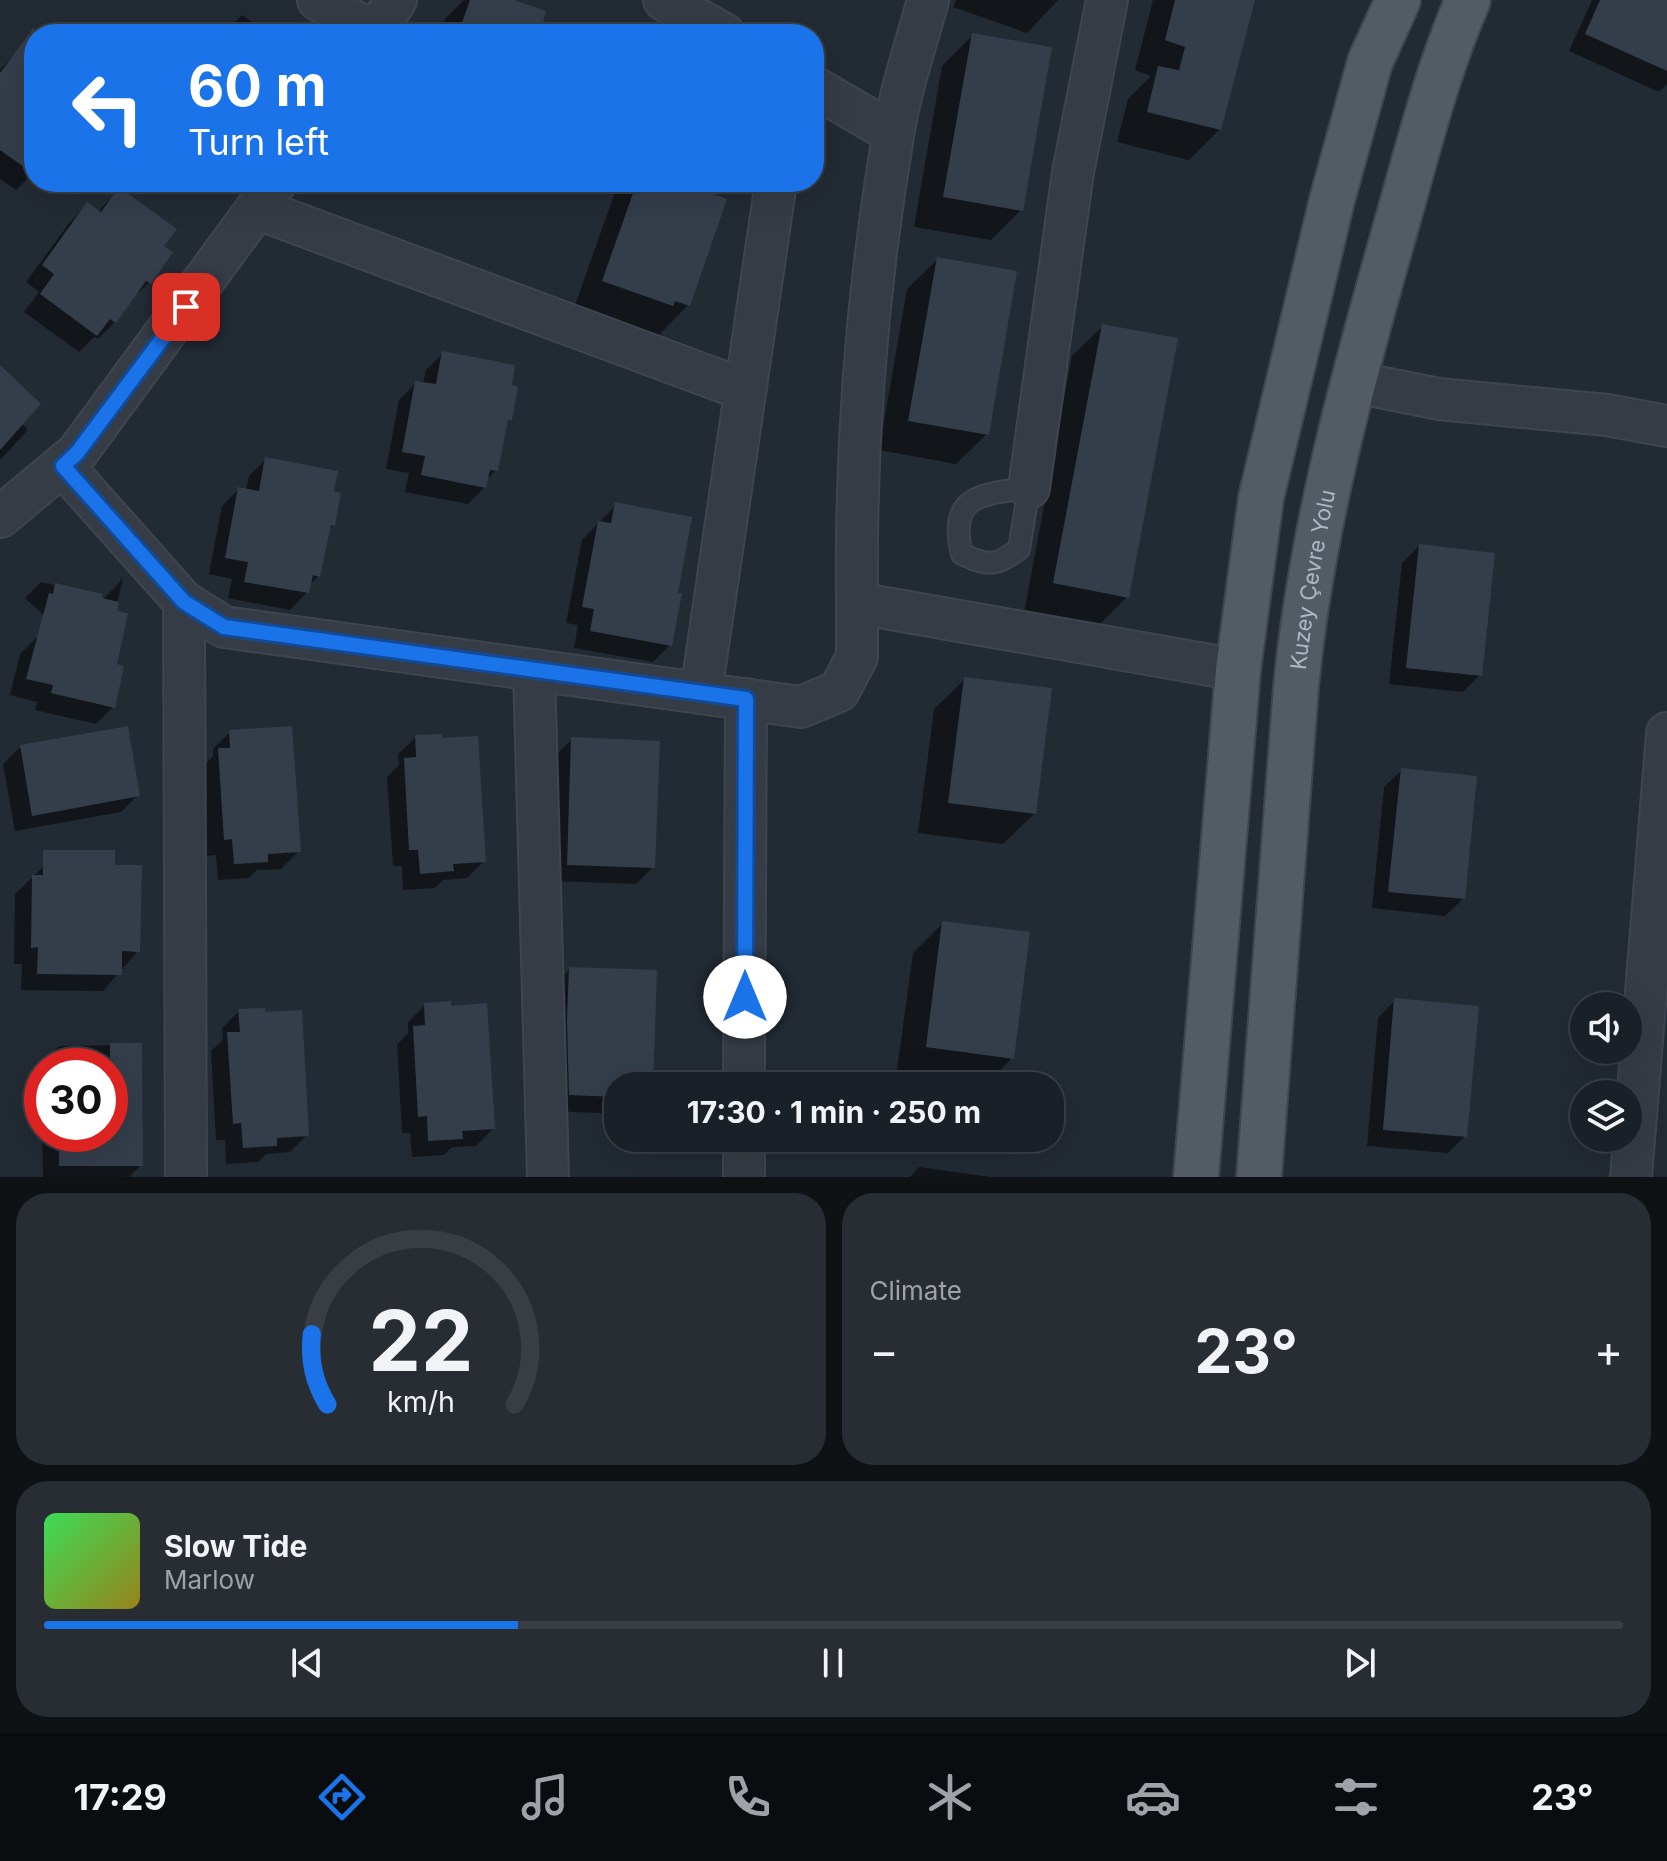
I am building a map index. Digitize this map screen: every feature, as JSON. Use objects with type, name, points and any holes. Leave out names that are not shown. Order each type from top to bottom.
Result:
[{"type":"main road","points":[[1196,1177],[1238,670],[1261,498],[1328,215],[1370,62],[1398,0]]},
{"type":"main road","name":"Kuzey Çevre Yolu","points":[[1259,1177],[1303,610],[1319,522],[1354,382],[1449,44],[1468,0]]},
{"type":"street","points":[[318,0],[382,22]]},
{"type":"street","points":[[664,0],[717,19]]},
{"type":"street","points":[[63,466],[184,602],[224,627],[801,707],[839,691],[857,657],[856,508],[865,341],[893,133],[928,0]]},
{"type":"street","points":[[1029,488],[1073,172],[1107,0]]},
{"type":"street","points":[[824,93],[893,133]]},
{"type":"street","points":[[701,693],[775,192]]},
{"type":"street","points":[[0,517],[77,453],[267,196],[745,390]]},
{"type":"street","points":[[1354,382],[1439,399],[1607,415],[1667,426]]},
{"type":"street","points":[[184,602],[186,1177]]},
{"type":"street","points":[[857,603],[1238,670]]},
{"type":"street","points":[[534,670],[548,1177]]},
{"type":"street","points":[[744,1072],[746,699]]},
{"type":"street","points":[[1631,1177],[1667,733]]},
{"type":"street","points":[[744,1152],[744,1177]]},
{"type":"building","points":[[470,0],[514,0],[546,11],[543,24],[462,24]]},
{"type":"building","points":[[1175,0],[1255,0],[1221,130],[1147,112],[1158,66],[1179,70],[1185,47],[1165,40]]},
{"type":"building","points":[[1600,0],[1667,0],[1667,71],[1585,34]]},
{"type":"building","points":[[972,33],[1052,47],[1023,211],[943,197]]},
{"type":"building","points":[[24,41],[24,167],[0,150],[0,73]]},
{"type":"building","points":[[115,192],[126,192],[177,229],[164,246],[173,252],[151,284],[146,281],[116,323],[110,319],[97,336],[40,294],[54,274],[42,265],[87,202],[101,212]]},
{"type":"building","points":[[633,192],[714,192],[727,199],[690,306],[675,301],[673,306],[602,281]]},
{"type":"building","points":[[937,257],[1017,271],[989,435],[908,421]]},
{"type":"building","points":[[1102,324],[1178,338],[1129,598],[1053,583]]},
{"type":"building","points":[[442,351],[515,365],[512,385],[518,387],[512,420],[508,420],[498,471],[490,470],[486,488],[421,475],[425,456],[402,452],[415,381],[436,384]]},
{"type":"building","points":[[0,365],[41,404],[0,450]]},
{"type":"building","points":[[265,457],[338,471],[334,491],[341,493],[335,526],[331,525],[320,577],[313,575],[309,593],[244,582],[248,562],[225,558],[238,487],[259,491]]},
{"type":"building","points":[[615,502],[692,517],[672,646],[590,631],[594,609],[582,607],[598,521],[611,523]]},
{"type":"building","points":[[1419,544],[1495,553],[1482,676],[1406,668]]},
{"type":"building","points":[[55,583],[103,594],[102,598],[119,602],[117,611],[128,613],[117,664],[124,666],[115,708],[51,693],[53,685],[26,679],[49,593],[53,594]]},
{"type":"building","points":[[964,677],[1052,688],[1036,814],[948,803]]},
{"type":"building","points":[[128,726],[140,796],[32,816],[20,745]]},
{"type":"building","points":[[292,726],[301,852],[268,854],[268,862],[234,864],[232,839],[224,840],[218,748],[230,748],[229,730]]},
{"type":"building","points":[[442,734],[442,738],[478,736],[486,862],[453,864],[454,871],[420,874],[418,850],[409,850],[404,758],[416,757],[415,735]]},
{"type":"building","points":[[571,737],[660,741],[655,868],[567,865]]},
{"type":"building","points":[[1401,768],[1477,776],[1465,899],[1388,892]]},
{"type":"building","points":[[43,850],[115,850],[115,865],[142,865],[140,952],[122,951],[122,975],[37,974],[38,947],[31,948],[32,875],[43,875]]},
{"type":"building","points":[[942,921],[1030,932],[1014,1059],[926,1047]]},
{"type":"building","points":[[569,967],[657,970],[653,1072],[604,1072],[604,1096],[569,1095]]},
{"type":"building","points":[[1394,998],[1479,1006],[1467,1137],[1383,1130]]},
{"type":"building","points":[[451,1001],[451,1006],[487,1003],[495,1129],[462,1131],[463,1139],[428,1141],[427,1116],[418,1117],[413,1026],[425,1025],[424,1003]]},
{"type":"building","points":[[265,1008],[265,1012],[302,1010],[309,1136],[277,1138],[277,1146],[243,1148],[241,1123],[233,1124],[227,1032],[240,1032],[238,1009]]},
{"type":"building","points":[[110,1043],[142,1043],[143,1166],[59,1166],[59,1152],[128,1152],[128,1048],[110,1048]]},
{"type":"route","points":[[186,307],[77,453],[63,466],[184,602],[224,627],[746,699],[745,997]]}]
